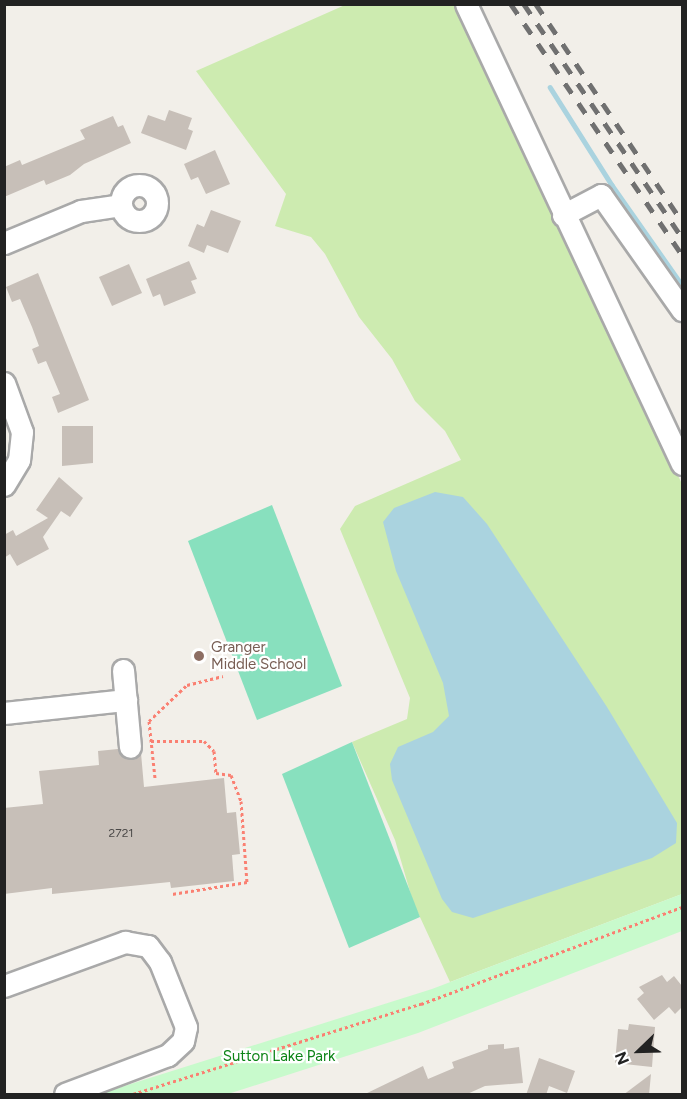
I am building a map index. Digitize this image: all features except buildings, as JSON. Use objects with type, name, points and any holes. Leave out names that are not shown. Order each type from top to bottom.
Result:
[{"type":"street","points":[[466,4],[563,215],[682,464]]},
{"type":"street","points":[[563,215],[601,195],[682,310]]},
{"type":"street","points":[[4,243],[81,211],[121,205]]},
{"type":"street","points":[[4,383],[22,432],[19,460],[4,485]]},
{"type":"street","points":[[123,670],[130,747]]},
{"type":"street","points":[[4,713],[126,700]]},
{"type":"street","points":[[4,986],[125,942],[148,946],[160,962],[186,1027],[183,1041],[168,1055],[65,1095]]},
{"type":"path","points":[[138,721],[149,721],[187,685],[223,676]]},
{"type":"path","points":[[149,721],[155,778]]},
{"type":"path","points":[[151,741],[195,740],[210,745],[216,774],[231,776],[241,801],[247,882],[172,894]]},
{"type":"path","points":[[133,1095],[438,998],[682,906]]},
{"type":"green space","points":[[345,5],[455,5],[682,484],[682,894],[450,982],[413,902],[395,840],[352,742],[407,719],[410,698],[340,529],[355,506],[461,460],[445,431],[415,401],[392,359],[359,317],[325,254],[311,237],[275,226],[286,194],[196,71]]},
{"type":"green space","points":[[272,505],[342,686],[257,720],[188,541]]},
{"type":"green space","points":[[352,742],[420,917],[349,948],[282,774]]},
{"type":"green space","name":"Sutton Lake Park","points":[[682,894],[682,931],[418,1033],[228,1094],[99,1094],[432,989]]},
{"type":"water","points":[[435,492],[463,497],[487,524],[607,707],[677,823],[676,843],[652,858],[473,918],[452,912],[442,899],[392,780],[390,764],[398,747],[433,732],[449,716],[443,683],[396,571],[383,522],[394,508]]},
{"type":"waterway","points":[[550,87],[612,185],[682,285]]},
{"type":"railway","points":[[511,4],[682,255]]},
{"type":"railway","points":[[524,4],[682,237]]},
{"type":"railway","points":[[536,4],[682,221]]},
{"type":"place","name":"Granger Middle School","points":[[199,656]]}]
